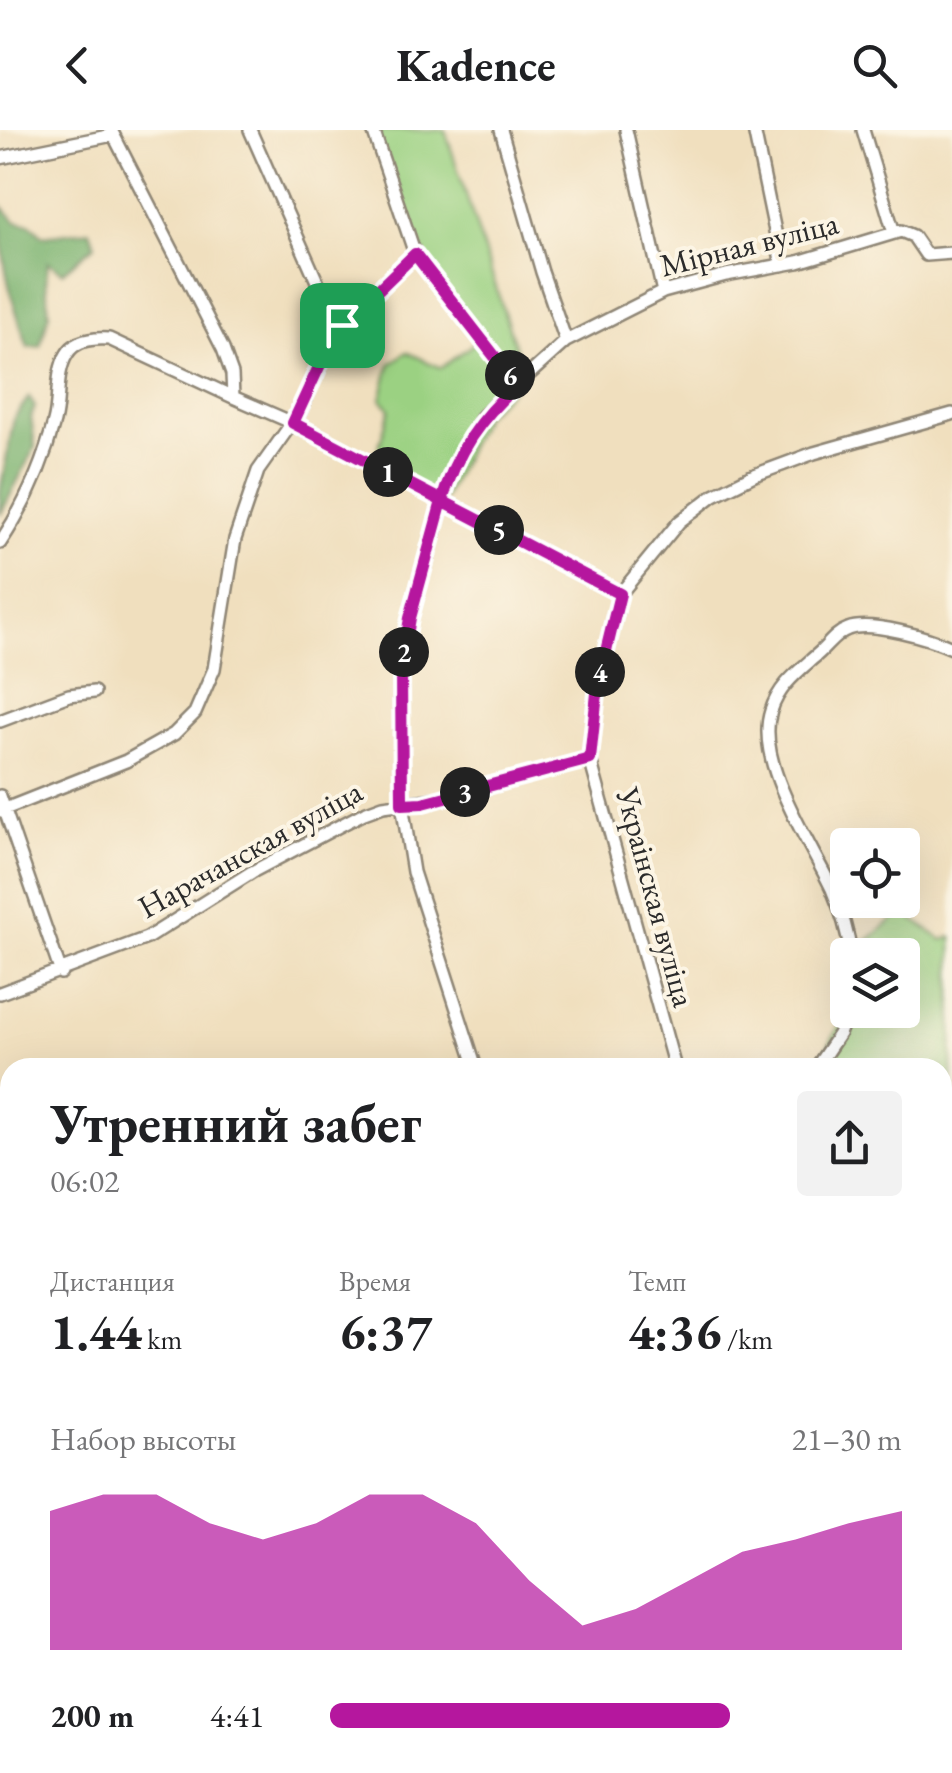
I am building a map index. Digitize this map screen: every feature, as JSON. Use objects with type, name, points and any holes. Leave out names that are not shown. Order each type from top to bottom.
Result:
[{"type":"street","points":[[250,130],[329,308],[342,325]]},
{"type":"street","points":[[373,130],[415,254],[517,385]]},
{"type":"street","points":[[501,130],[566,340]]},
{"type":"street","points":[[626,130],[663,292]]},
{"type":"street","points":[[754,130],[782,265]]},
{"type":"street","points":[[862,130],[894,233],[907,232],[913,236],[926,255],[952,253]]},
{"type":"street","points":[[0,158],[112,132],[223,350],[234,382],[233,396]]},
{"type":"street","name":"Мірная вуліца","points":[[473,1058],[413,872],[402,804],[401,670],[410,618],[450,475],[483,416],[566,340],[663,292],[782,265],[894,233]]},
{"type":"street","points":[[2,810],[126,761],[174,734],[196,713],[214,669],[231,557],[245,502],[266,457],[293,423],[342,325],[415,254]]},
{"type":"street","points":[[0,543],[21,508],[49,438],[66,355],[80,343],[99,338],[134,350],[293,423],[620,594]]},
{"type":"street","name":"Украінская вуліца","points":[[672,1058],[590,759],[598,684],[620,594],[679,522],[714,494],[814,453],[952,414]]},
{"type":"street","points":[[846,938],[834,892],[781,785],[770,752],[769,715],[793,674],[850,628],[902,633],[952,648]]},
{"type":"street","points":[[0,721],[69,695],[94,692]]},
{"type":"street","name":"Нарачанская вуліца","points":[[0,994],[147,938],[267,864],[364,813],[383,806],[423,803],[590,759]]},
{"type":"street","points":[[0,796],[61,972]]},
{"type":"street","points":[[823,1058],[841,1028]]},
{"type":"green space","points":[[373,130],[445,130],[525,377],[483,416],[443,501],[375,459],[390,409],[381,399],[390,364],[407,352],[441,368],[482,337],[421,264]]},
{"type":"green space","points":[[0,204],[16,221],[30,224],[43,236],[90,230],[95,245],[62,272],[48,262],[49,314],[40,346],[28,347],[11,294]]},
{"type":"green space","points":[[29,397],[35,407],[31,417],[35,447],[0,515],[0,492],[14,418]]},
{"type":"green space","points":[[895,918],[911,918],[943,940],[952,937],[952,1058],[822,1058],[838,1028],[920,1028],[920,938],[871,938]]},
{"type":"route","points":[[342,325],[293,423],[442,501],[410,618],[401,670],[402,804],[423,803],[590,759],[598,684],[620,594],[442,501],[450,475],[483,416],[517,385],[415,254],[342,325]]}]
